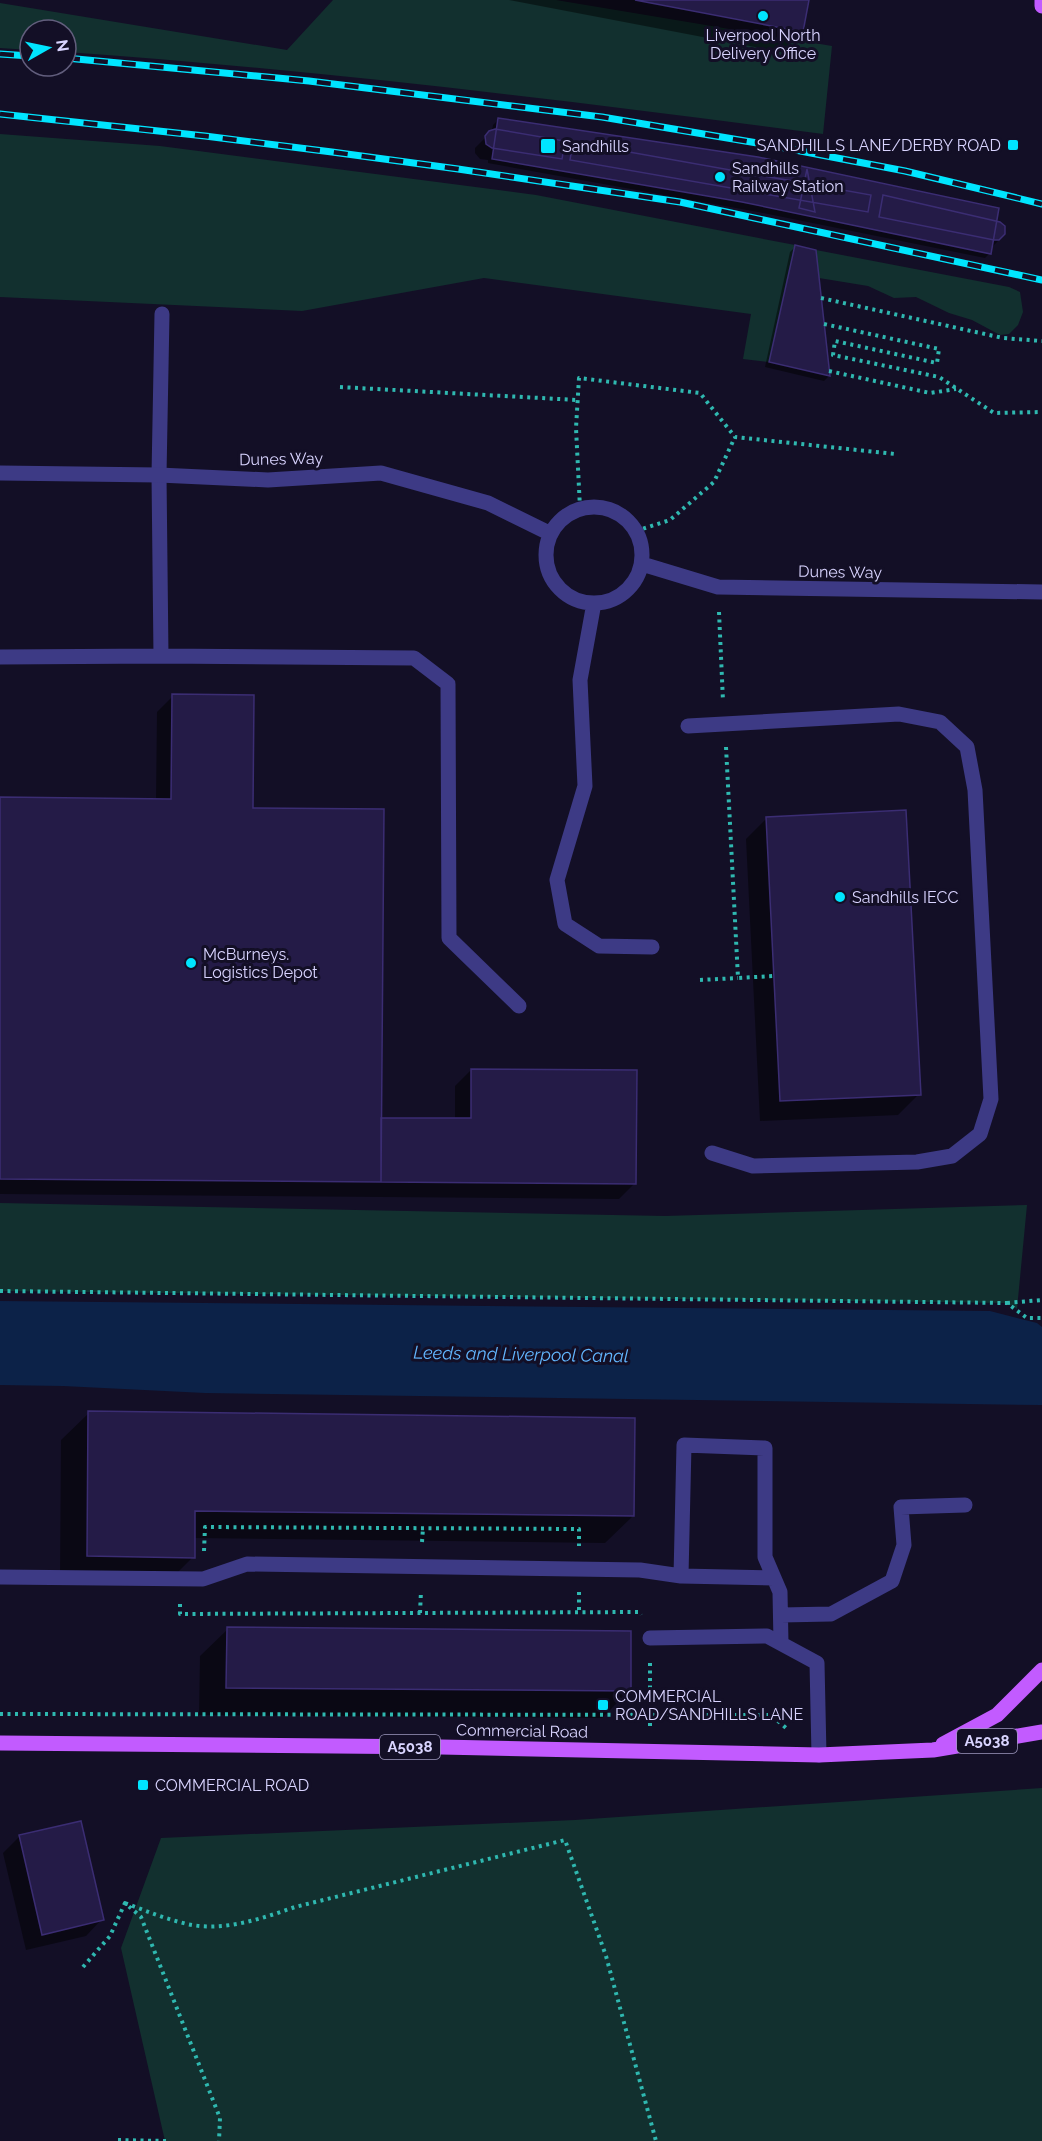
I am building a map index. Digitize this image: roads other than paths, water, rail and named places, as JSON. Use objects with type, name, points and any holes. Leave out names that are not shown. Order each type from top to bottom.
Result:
[{"type":"main road","points":[[1042,0],[1042,6]]},
{"type":"main road","points":[[933,1750],[997,1715],[1042,1670]]},
{"type":"main road","name":"Commercial Road","points":[[0,1743],[441,1747],[819,1755],[933,1750],[1042,1732]]},
{"type":"street","points":[[161,656],[159,475],[162,314]]},
{"type":"street","name":"Dunes Way","points":[[0,473],[159,475],[268,480],[381,473],[488,504],[551,534]]},
{"type":"street","points":[[595,506],[611,509],[626,518],[636,531],[642,547],[642,564],[636,579],[625,592],[610,600],[594,603],[579,601],[566,594],[555,583],[548,569],[546,554],[551,534],[555,526],[566,515],[580,508],[595,506]]},
{"type":"street","name":"Dunes Way","points":[[642,564],[718,587],[1042,592]]},
{"type":"street","points":[[594,603],[580,680],[585,786],[557,880],[565,924],[599,946],[652,947]]},
{"type":"street","points":[[0,657],[414,658],[448,684],[449,938],[519,1006]]},
{"type":"street","points":[[688,726],[899,714],[940,722],[967,747],[975,790],[991,1099],[980,1134],[952,1156],[917,1162],[753,1166],[712,1153]]},
{"type":"street","points":[[681,1576],[684,1445],[765,1448],[765,1557],[780,1592],[781,1643]]},
{"type":"street","points":[[781,1616],[831,1614],[892,1581],[904,1545],[901,1508],[964,1505]]},
{"type":"street","points":[[0,1577],[203,1579],[247,1563],[640,1570],[681,1576],[774,1578]]},
{"type":"street","points":[[650,1638],[767,1636],[817,1663],[819,1755]]},
{"type":"water","name":"Leeds and Liverpool Canal","points":[[0,1301],[990,1311],[1037,1323],[1042,1327],[1042,1405],[205,1393],[0,1385]]},
{"type":"railway","points":[[0,54],[18,55]]},
{"type":"railway","points":[[78,59],[309,81],[602,117],[905,171],[1042,204]]},
{"type":"railway","points":[[0,114],[332,152],[680,202],[1042,280]]},
{"type":"place","name":"Liverpool North Delivery Office","points":[[763,16]]},
{"type":"place","name":"SANDHILLS LANE/DERBY ROAD","points":[[1013,145]]},
{"type":"place","name":"Sandhills","points":[[548,146]]},
{"type":"place","name":"Sandhills Railway Station","points":[[720,177]]},
{"type":"place","name":"Sandhills IECC","points":[[840,897]]},
{"type":"place","name":"McBurneys. Logistics Depot","points":[[191,963]]},
{"type":"place","name":"COMMERCIAL ROAD/SANDHILLS LANE","points":[[603,1705]]},
{"type":"place","name":"COMMERCIAL ROAD","points":[[143,1785]]}]
